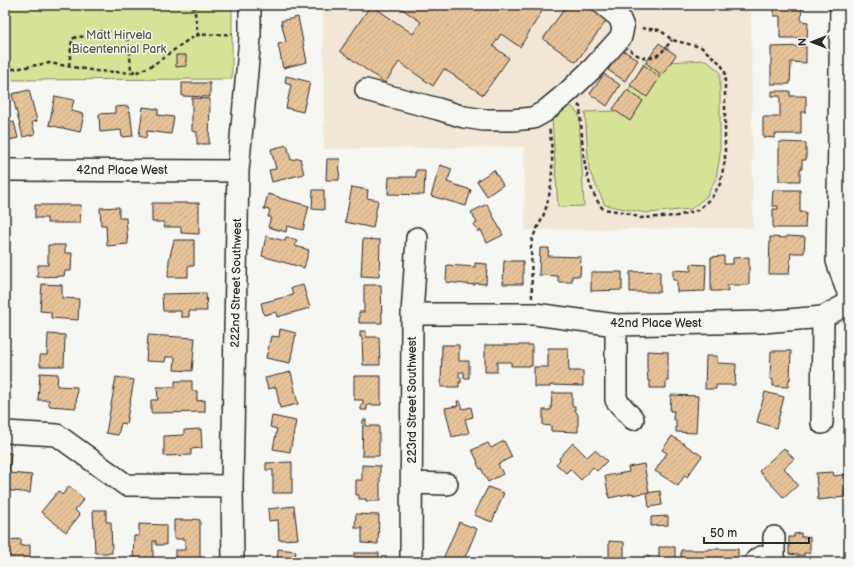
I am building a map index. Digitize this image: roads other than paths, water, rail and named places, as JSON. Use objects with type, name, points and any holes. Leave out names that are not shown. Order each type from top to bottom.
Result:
[{"type":"street","name":"222nd Street Southwest","points":[[233,562],[232,486],[238,171],[250,38],[250,5]]},
{"type":"street","points":[[366,90],[438,109],[464,118],[484,120],[533,118],[544,112],[593,68],[622,32],[619,17],[604,5]]},
{"type":"street","points":[[841,5],[837,261],[849,294]]},
{"type":"street","name":"42nd Place West","points":[[5,170],[238,171]]},
{"type":"street","name":"223rd Street Southwest","points":[[411,562],[412,314],[417,238]]},
{"type":"street","name":"42nd Place West","points":[[412,314],[535,314],[616,325],[763,322],[823,317],[849,303]]},
{"type":"street","points":[[822,423],[823,317]]},
{"type":"street","points":[[616,325],[616,400],[633,419]]},
{"type":"street","points":[[5,432],[57,435],[126,486],[232,486]]},
{"type":"street","points":[[412,483],[447,484]]},
{"type":"street","points":[[755,562],[761,557],[774,556],[774,538]]},
{"type":"park label","name":"Matt Hirvela Bicentennial Park","points":[[119,42]]}]
